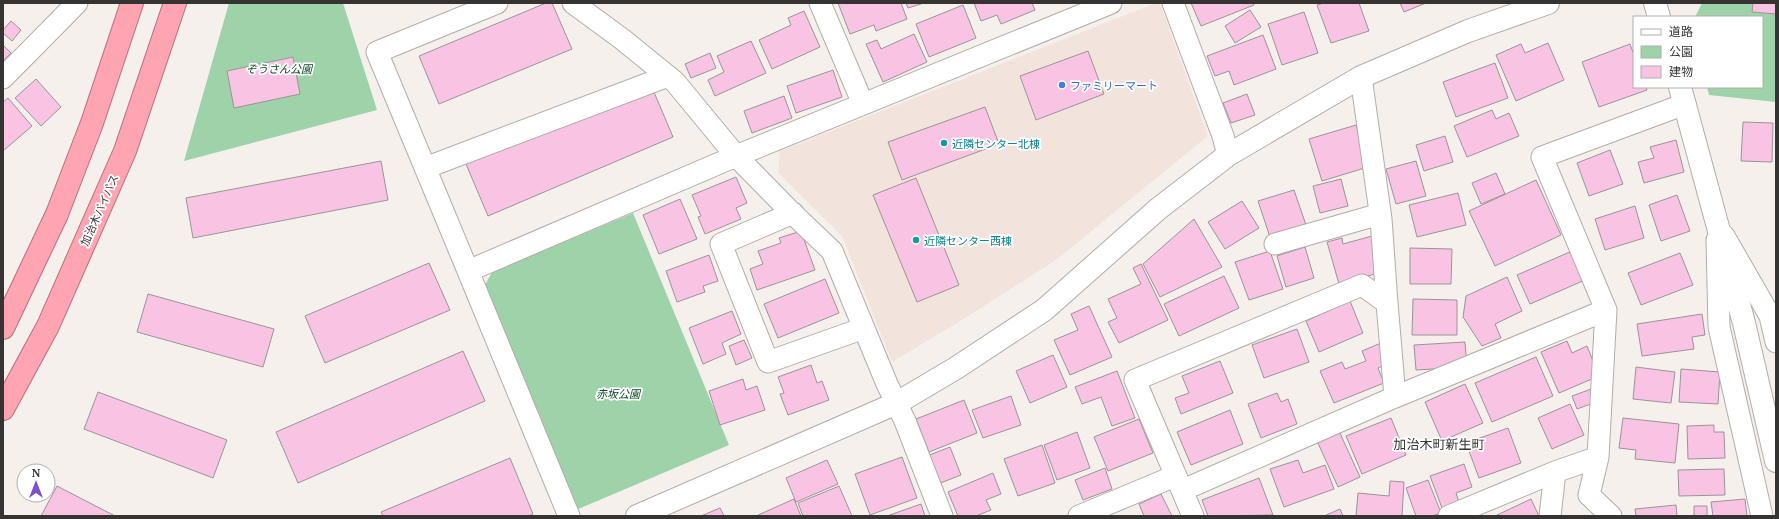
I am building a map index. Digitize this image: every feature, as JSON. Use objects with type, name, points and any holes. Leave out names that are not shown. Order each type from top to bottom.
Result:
[{"type":"highway","points":[[3,328],[57,214],[92,123],[132,3]]},
{"type":"highway","name":"加治木バイパス","points":[[3,409],[48,326],[125,151],[175,3]]},
{"type":"street","points":[[3,78],[77,3]]},
{"type":"street","points":[[497,3],[377,52],[569,516]]},
{"type":"street","points":[[573,3],[622,39],[675,82],[736,156],[832,250],[897,404],[942,516]]},
{"type":"street","points":[[820,3],[863,104]]},
{"type":"street","points":[[468,271],[736,156],[1111,3]]},
{"type":"street","points":[[1173,3],[1223,136],[1228,155]]},
{"type":"street","points":[[637,516],[897,404],[956,368],[1044,310],[1158,209],[1228,155],[1361,77],[1468,30],[1548,3]]},
{"type":"street","points":[[1655,3],[1659,16]]},
{"type":"street","points":[[425,168],[668,76]]},
{"type":"street","points":[[1361,77],[1380,214],[1395,397]]},
{"type":"street","points":[[1611,516],[1589,495],[1598,457],[1606,310],[1542,157],[1683,95],[1744,323],[1776,461]]},
{"type":"street","points":[[793,213],[721,244],[768,362],[864,328]]},
{"type":"street","points":[[1275,244],[1380,214]]},
{"type":"street","points":[[1717,223],[1770,316],[1776,342]]},
{"type":"street","points":[[1717,223],[1719,327],[1762,516]]},
{"type":"street","points":[[1193,516],[1135,380],[1362,285],[1387,303]]},
{"type":"street","points":[[1079,516],[1179,483],[1395,397],[1606,310]]},
{"type":"street","points":[[1449,516],[1555,472],[1598,457]]},
{"type":"street","points":[[1550,516],[1555,472]]},
{"type":"shaded area","points":[[1156,3],[1160,3],[1208,136],[1056,260],[967,317],[892,362],[842,236],[778,173],[780,151]]},
{"type":"green space","name":"ぞうさん公園","points":[[229,3],[343,3],[377,110],[184,161]]},
{"type":"green space","points":[[1702,3],[1776,3],[1776,102],[1709,95],[1707,88],[1763,88],[1763,16],[1696,16]]},
{"type":"green space","name":"赤坂公園","points":[[633,213],[729,445],[576,510],[485,285],[492,272]]},
{"type":"building","points":[[546,3],[552,3],[572,49],[439,104],[419,56]]},
{"type":"building","points":[[838,3],[901,3],[907,19],[876,31],[874,25],[850,34]]},
{"type":"building","points":[[906,3],[924,3],[908,8]]},
{"type":"building","points":[[974,3],[1032,3],[1035,10],[1001,24],[997,15],[981,21]]},
{"type":"building","points":[[1191,3],[1253,3],[1254,5],[1201,26]]},
{"type":"building","points":[[1324,3],[1359,3],[1369,31],[1331,43],[1317,5]]},
{"type":"building","points":[[1400,3],[1426,3],[1404,12]]},
{"type":"building","points":[[1753,3],[1776,3],[1776,14],[1752,12]]},
{"type":"building","points":[[963,5],[976,38],[929,57],[916,24]]},
{"type":"building","points":[[1250,10],[1261,27],[1235,43],[1225,26]]},
{"type":"building","points":[[804,11],[820,47],[772,69],[759,40],[791,25],[788,18]]},
{"type":"building","points":[[1304,12],[1318,53],[1282,65],[1268,24]]},
{"type":"building","points":[[11,21],[21,30],[12,41],[3,33],[3,30]]},
{"type":"building","points":[[914,34],[927,62],[883,82],[866,44],[877,40],[881,49]]},
{"type":"building","points":[[1263,35],[1276,69],[1234,85],[1229,71],[1215,76],[1207,56]]},
{"type":"building","points":[[751,41],[766,73],[715,96],[708,80],[724,72],[717,56]]},
{"type":"building","points":[[1548,43],[1564,80],[1516,101],[1496,55],[1521,44],[1525,53]]},
{"type":"building","points":[[1630,44],[1633,52],[1633,88],[1646,88],[1647,90],[1599,107],[1582,62]]},
{"type":"building","points":[[3,45],[11,53],[3,61]]},
{"type":"building","name":"ファミリーマート","points":[[1088,51],[1104,94],[1036,120],[1020,76]]},
{"type":"building","points":[[710,53],[716,68],[691,78],[685,64]]},
{"type":"building","points":[[293,57],[300,94],[234,108],[227,71]]},
{"type":"building","points":[[1495,63],[1508,98],[1456,117],[1443,82]]},
{"type":"building","points":[[833,70],[842,97],[796,113],[787,86]]},
{"type":"building","points":[[36,79],[61,107],[41,126],[15,98]]},
{"type":"building","points":[[651,85],[673,137],[488,216],[466,164]]},
{"type":"building","points":[[1247,94],[1255,115],[1231,123],[1223,103]]},
{"type":"building","points":[[784,96],[792,118],[752,133],[744,111]]},
{"type":"building","points":[[8,98],[32,126],[3,151],[3,102]]},
{"type":"building","name":"近隣センター北棟","points":[[985,107],[999,144],[902,180],[888,142]]},
{"type":"building","points":[[1492,110],[1496,119],[1509,113],[1519,136],[1467,157],[1454,126]]},
{"type":"building","points":[[1743,122],[1773,123],[1772,162],[1741,161]]},
{"type":"building","points":[[1356,125],[1368,167],[1322,181],[1309,139]]},
{"type":"building","points":[[1445,136],[1453,162],[1424,171],[1416,145]]},
{"type":"building","points":[[1676,140],[1684,172],[1644,183],[1638,162],[1654,158],[1650,147]]},
{"type":"building","points":[[1610,150],[1623,184],[1589,196],[1577,163]]},
{"type":"building","points":[[381,161],[388,200],[193,238],[186,198]]},
{"type":"building","points":[[1416,161],[1426,196],[1396,204],[1386,169]]},
{"type":"building","points":[[1496,173],[1505,194],[1481,204],[1472,183]]},
{"type":"building","points":[[736,177],[747,203],[736,208],[741,219],[705,234],[698,217],[701,216],[692,195]]},
{"type":"building","name":"近隣センター西棟","points":[[916,178],[959,285],[917,302],[873,195]]},
{"type":"building","points":[[1341,179],[1348,206],[1320,213],[1313,186]]},
{"type":"building","points":[[1536,180],[1561,235],[1495,266],[1469,211]]},
{"type":"building","points":[[1294,190],[1306,225],[1270,237],[1258,201]]},
{"type":"building","points":[[1458,193],[1466,225],[1417,237],[1409,205]]},
{"type":"building","points":[[1677,195],[1690,231],[1661,241],[1649,205]]},
{"type":"building","points":[[680,199],[697,239],[659,254],[643,215]]},
{"type":"building","points":[[1242,201],[1259,228],[1225,249],[1208,222]]},
{"type":"building","points":[[1635,206],[1644,238],[1605,250],[1595,219]]},
{"type":"building","points":[[1194,219],[1222,267],[1160,297],[1143,264]]},
{"type":"building","points":[[801,231],[815,270],[757,290],[750,269],[763,264],[758,251],[781,243],[779,238]]},
{"type":"building","points":[[1372,236],[1382,272],[1339,284],[1327,242],[1342,238],[1343,244]]},
{"type":"building","points":[[1305,247],[1314,278],[1286,287],[1277,256]]},
{"type":"building","points":[[1410,248],[1452,249],[1451,284],[1410,284]]},
{"type":"building","points":[[1270,251],[1283,289],[1249,300],[1235,262]]},
{"type":"building","points":[[1572,251],[1585,280],[1530,304],[1517,275]]},
{"type":"building","points":[[1680,253],[1693,285],[1641,305],[1628,273]]},
{"type":"building","points":[[709,255],[718,281],[703,286],[705,292],[677,302],[666,271]]},
{"type":"building","points":[[429,263],[450,310],[325,363],[305,316]]},
{"type":"building","points":[[1141,264],[1168,320],[1119,343],[1108,322],[1117,318],[1108,299],[1141,284],[1133,268]]},
{"type":"building","points":[[1224,276],[1239,308],[1179,336],[1164,304]]},
{"type":"building","points":[[1507,277],[1522,311],[1495,324],[1501,338],[1482,346],[1463,317],[1466,296]]},
{"type":"building","points":[[825,279],[839,313],[778,338],[764,304]]},
{"type":"building","points":[[148,294],[274,329],[263,367],[137,332]]},
{"type":"building","points":[[1413,299],[1457,300],[1457,335],[1412,335]]},
{"type":"building","points":[[1350,301],[1363,333],[1319,352],[1306,321]]},
{"type":"building","points":[[1089,306],[1112,357],[1070,375],[1054,340],[1078,330],[1071,314]]},
{"type":"building","points":[[732,311],[741,334],[722,343],[726,354],[703,364],[689,328]]},
{"type":"building","points":[[1702,314],[1705,335],[1692,337],[1694,349],[1642,356],[1637,324]]},
{"type":"building","points":[[1297,329],[1309,362],[1264,378],[1252,345]]},
{"type":"building","points":[[744,340],[752,358],[736,365],[729,346]]},
{"type":"building","points":[[1567,341],[1572,353],[1587,346],[1599,376],[1559,393],[1541,352]]},
{"type":"building","points":[[1465,342],[1467,367],[1416,370],[1414,345]]},
{"type":"building","points":[[1381,343],[1389,363],[1378,368],[1384,383],[1334,403],[1320,371],[1342,362],[1345,369],[1366,361],[1362,351]]},
{"type":"building","points":[[463,351],[485,401],[298,483],[276,432]]},
{"type":"building","points":[[1053,355],[1067,387],[1030,403],[1016,371]]},
{"type":"building","points":[[1536,357],[1553,396],[1492,422],[1475,383]]},
{"type":"building","points":[[1220,361],[1233,393],[1181,414],[1175,398],[1189,393],[1182,376]]},
{"type":"building","points":[[811,365],[817,383],[822,381],[829,400],[788,415],[780,394],[784,393],[778,377]]},
{"type":"building","points":[[1636,367],[1675,372],[1671,403],[1633,399]]},
{"type":"building","points":[[1681,369],[1720,372],[1718,404],[1679,402]]},
{"type":"building","points":[[1117,371],[1135,418],[1112,426],[1101,397],[1082,404],[1075,387]]},
{"type":"building","points":[[743,379],[746,390],[757,386],[765,410],[720,425],[709,391]]},
{"type":"building","points":[[1465,384],[1483,423],[1442,441],[1425,402]]},
{"type":"building","points":[[1594,388],[1599,401],[1577,409],[1572,396]]},
{"type":"building","points":[[98,392],[227,440],[213,478],[84,429]]},
{"type":"building","points":[[1277,393],[1281,402],[1288,399],[1297,424],[1261,438],[1248,404]]},
{"type":"building","points":[[1011,396],[1021,425],[983,438],[972,410]]},
{"type":"building","points":[[964,400],[977,433],[929,452],[916,419]]},
{"type":"building","points":[[1570,404],[1584,435],[1552,449],[1538,418]]},
{"type":"building","points":[[1230,410],[1243,444],[1191,465],[1177,432]]},
{"type":"building","points":[[1391,418],[1406,455],[1362,474],[1346,436]]},
{"type":"building","points":[[1623,418],[1679,424],[1675,463],[1635,459],[1636,450],[1619,448]]},
{"type":"building","points":[[1139,419],[1153,453],[1108,471],[1094,437]]},
{"type":"building","points":[[1714,425],[1714,432],[1724,432],[1725,458],[1688,459],[1687,426]]},
{"type":"building","points":[[1508,428],[1521,463],[1479,478],[1466,443]]},
{"type":"building","points":[[1339,431],[1360,477],[1338,487],[1317,441]]},
{"type":"building","points":[[1077,432],[1090,468],[1057,480],[1044,445]]},
{"type":"building","points":[[1042,445],[1055,483],[1018,496],[1004,459]]},
{"type":"building","points":[[950,447],[961,475],[938,484],[927,456]]},
{"type":"building","points":[[902,457],[917,498],[870,515],[855,474]]},
{"type":"building","points":[[510,458],[533,514],[529,516],[383,516],[381,512]]},
{"type":"building","points":[[827,460],[838,484],[796,502],[786,478]]},
{"type":"building","points":[[1298,460],[1303,473],[1325,465],[1334,489],[1284,507],[1270,469]]},
{"type":"building","points":[[1464,464],[1472,487],[1456,493],[1459,502],[1442,508],[1430,476]]},
{"type":"building","points":[[1105,468],[1112,489],[1083,500],[1075,480]]},
{"type":"building","points":[[1724,469],[1725,495],[1679,496],[1678,470]]},
{"type":"building","points":[[993,473],[1001,494],[986,500],[991,510],[976,516],[958,516],[948,492]]},
{"type":"building","points":[[1259,478],[1273,515],[1208,516],[1202,500]]},
{"type":"building","points":[[1428,480],[1441,513],[1432,516],[1416,516],[1406,488]]},
{"type":"building","points":[[1390,481],[1404,482],[1402,516],[1356,516],[1358,493],[1389,496]]},
{"type":"building","points":[[57,486],[115,516],[41,516],[48,503],[56,503]]},
{"type":"building","points":[[839,486],[852,516],[803,516],[798,503]]},
{"type":"building","points":[[1161,494],[1172,516],[1144,516],[1139,504]]},
{"type":"building","points":[[794,499],[801,516],[756,516]]},
{"type":"building","points":[[1531,499],[1539,516],[1495,516]]},
{"type":"building","points":[[1745,499],[1747,516],[1713,516],[1711,502]]},
{"type":"building","points":[[921,504],[925,516],[887,516]]},
{"type":"building","points":[[1676,505],[1677,516],[1636,516],[1635,509]]},
{"type":"building","points":[[1694,506],[1707,506],[1707,516],[1694,516]]},
{"type":"building","points":[[720,508],[724,516],[701,516]]},
{"type":"building","points":[[1340,509],[1343,516],[1324,516]]},
{"type":"place","name":"ファミリーマート","points":[[1062,85]]},
{"type":"place","name":"近隣センター北棟","points":[[944,143]]},
{"type":"place","name":"近隣センター西棟","points":[[916,240]]},
{"type":"district","name":"加治木町新生町","points":[[1439,444]]}]
